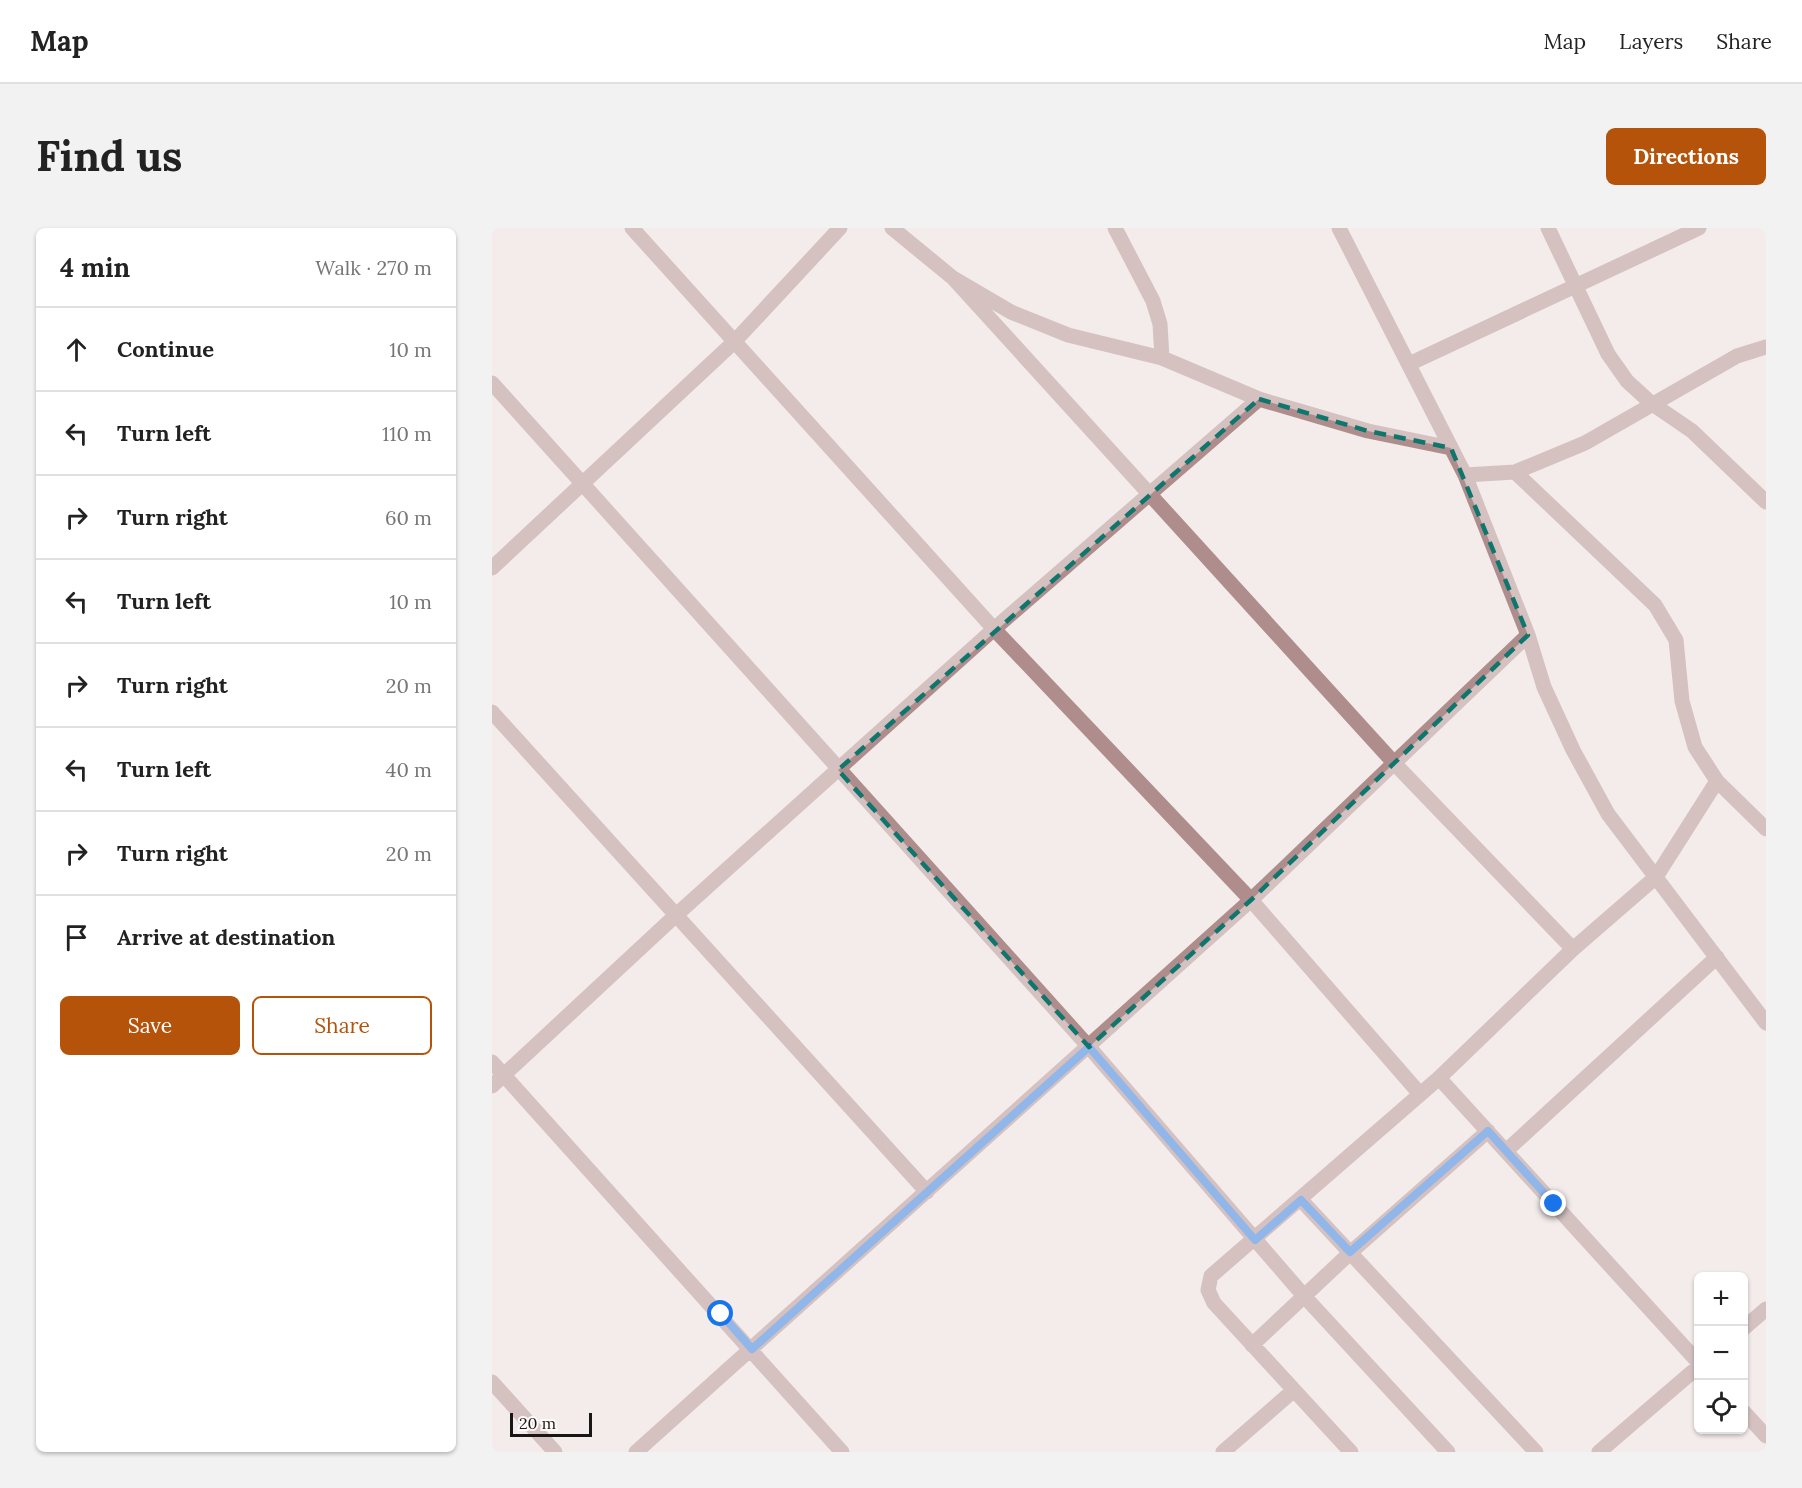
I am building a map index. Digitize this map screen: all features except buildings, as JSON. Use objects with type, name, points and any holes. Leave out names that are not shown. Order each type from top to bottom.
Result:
[{"type":"street","points":[[632,228],[994,629],[1251,900],[1420,1094]]},
{"type":"street","points":[[492,568],[734,342],[840,228]]},
{"type":"street","points":[[892,228],[953,278],[1147,494],[1395,764],[1573,949]]},
{"type":"street","points":[[1115,228],[1154,301],[1160,324],[1162,358]]},
{"type":"street","points":[[1339,228],[1466,475],[1528,635],[1544,687],[1573,750],[1608,814],[1766,1023]]},
{"type":"street","points":[[1548,228],[1608,354],[1627,381],[1651,403],[1692,431],[1766,502]]},
{"type":"street","points":[[1409,364],[1699,228]]},
{"type":"street","points":[[953,278],[1011,312],[1068,335],[1162,358],[1259,399],[1368,431],[1451,448]]},
{"type":"street","points":[[1466,475],[1515,472],[1585,443],[1651,403],[1737,356],[1766,347]]},
{"type":"street","points":[[492,383],[580,484],[1089,1047],[1304,1296],[1448,1452]]},
{"type":"street","points":[[492,1086],[675,916],[994,629],[1259,399]]},
{"type":"street","points":[[1515,472],[1655,605],[1676,640],[1682,701],[1695,747],[1717,781],[1766,829]]},
{"type":"street","points":[[636,1452],[1251,900],[1528,635]]},
{"type":"street","points":[[492,712],[927,1192]]},
{"type":"street","points":[[1351,1452],[1214,1303],[1208,1290],[1211,1276],[1301,1200],[1439,1077],[1573,949],[1656,877],[1717,781]]},
{"type":"street","points":[[1506,1151],[1717,957]]},
{"type":"street","points":[[492,1062],[752,1349],[842,1452]]},
{"type":"street","points":[[1439,1077],[1694,1360]]},
{"type":"street","points":[[1252,1345],[1350,1252],[1488,1131]]},
{"type":"street","points":[[1301,1200],[1536,1452]]},
{"type":"street","points":[[1745,1326],[1766,1309]]},
{"type":"street","points":[[1599,1452],[1694,1368]]},
{"type":"street","points":[[492,1382],[555,1452]]},
{"type":"street","points":[[1231,1450],[1294,1390]]},
{"type":"street","points":[[1748,1417],[1766,1436]]},
{"type":"highlighted area","points":[[1259,399],[1368,431],[1451,448],[1528,635],[1251,900],[1089,1047],[838,770]]},
{"type":"route","points":[[721,1314],[752,1349],[1089,1047],[1255,1240],[1301,1200],[1350,1252],[1488,1131],[1554,1204]]}]
